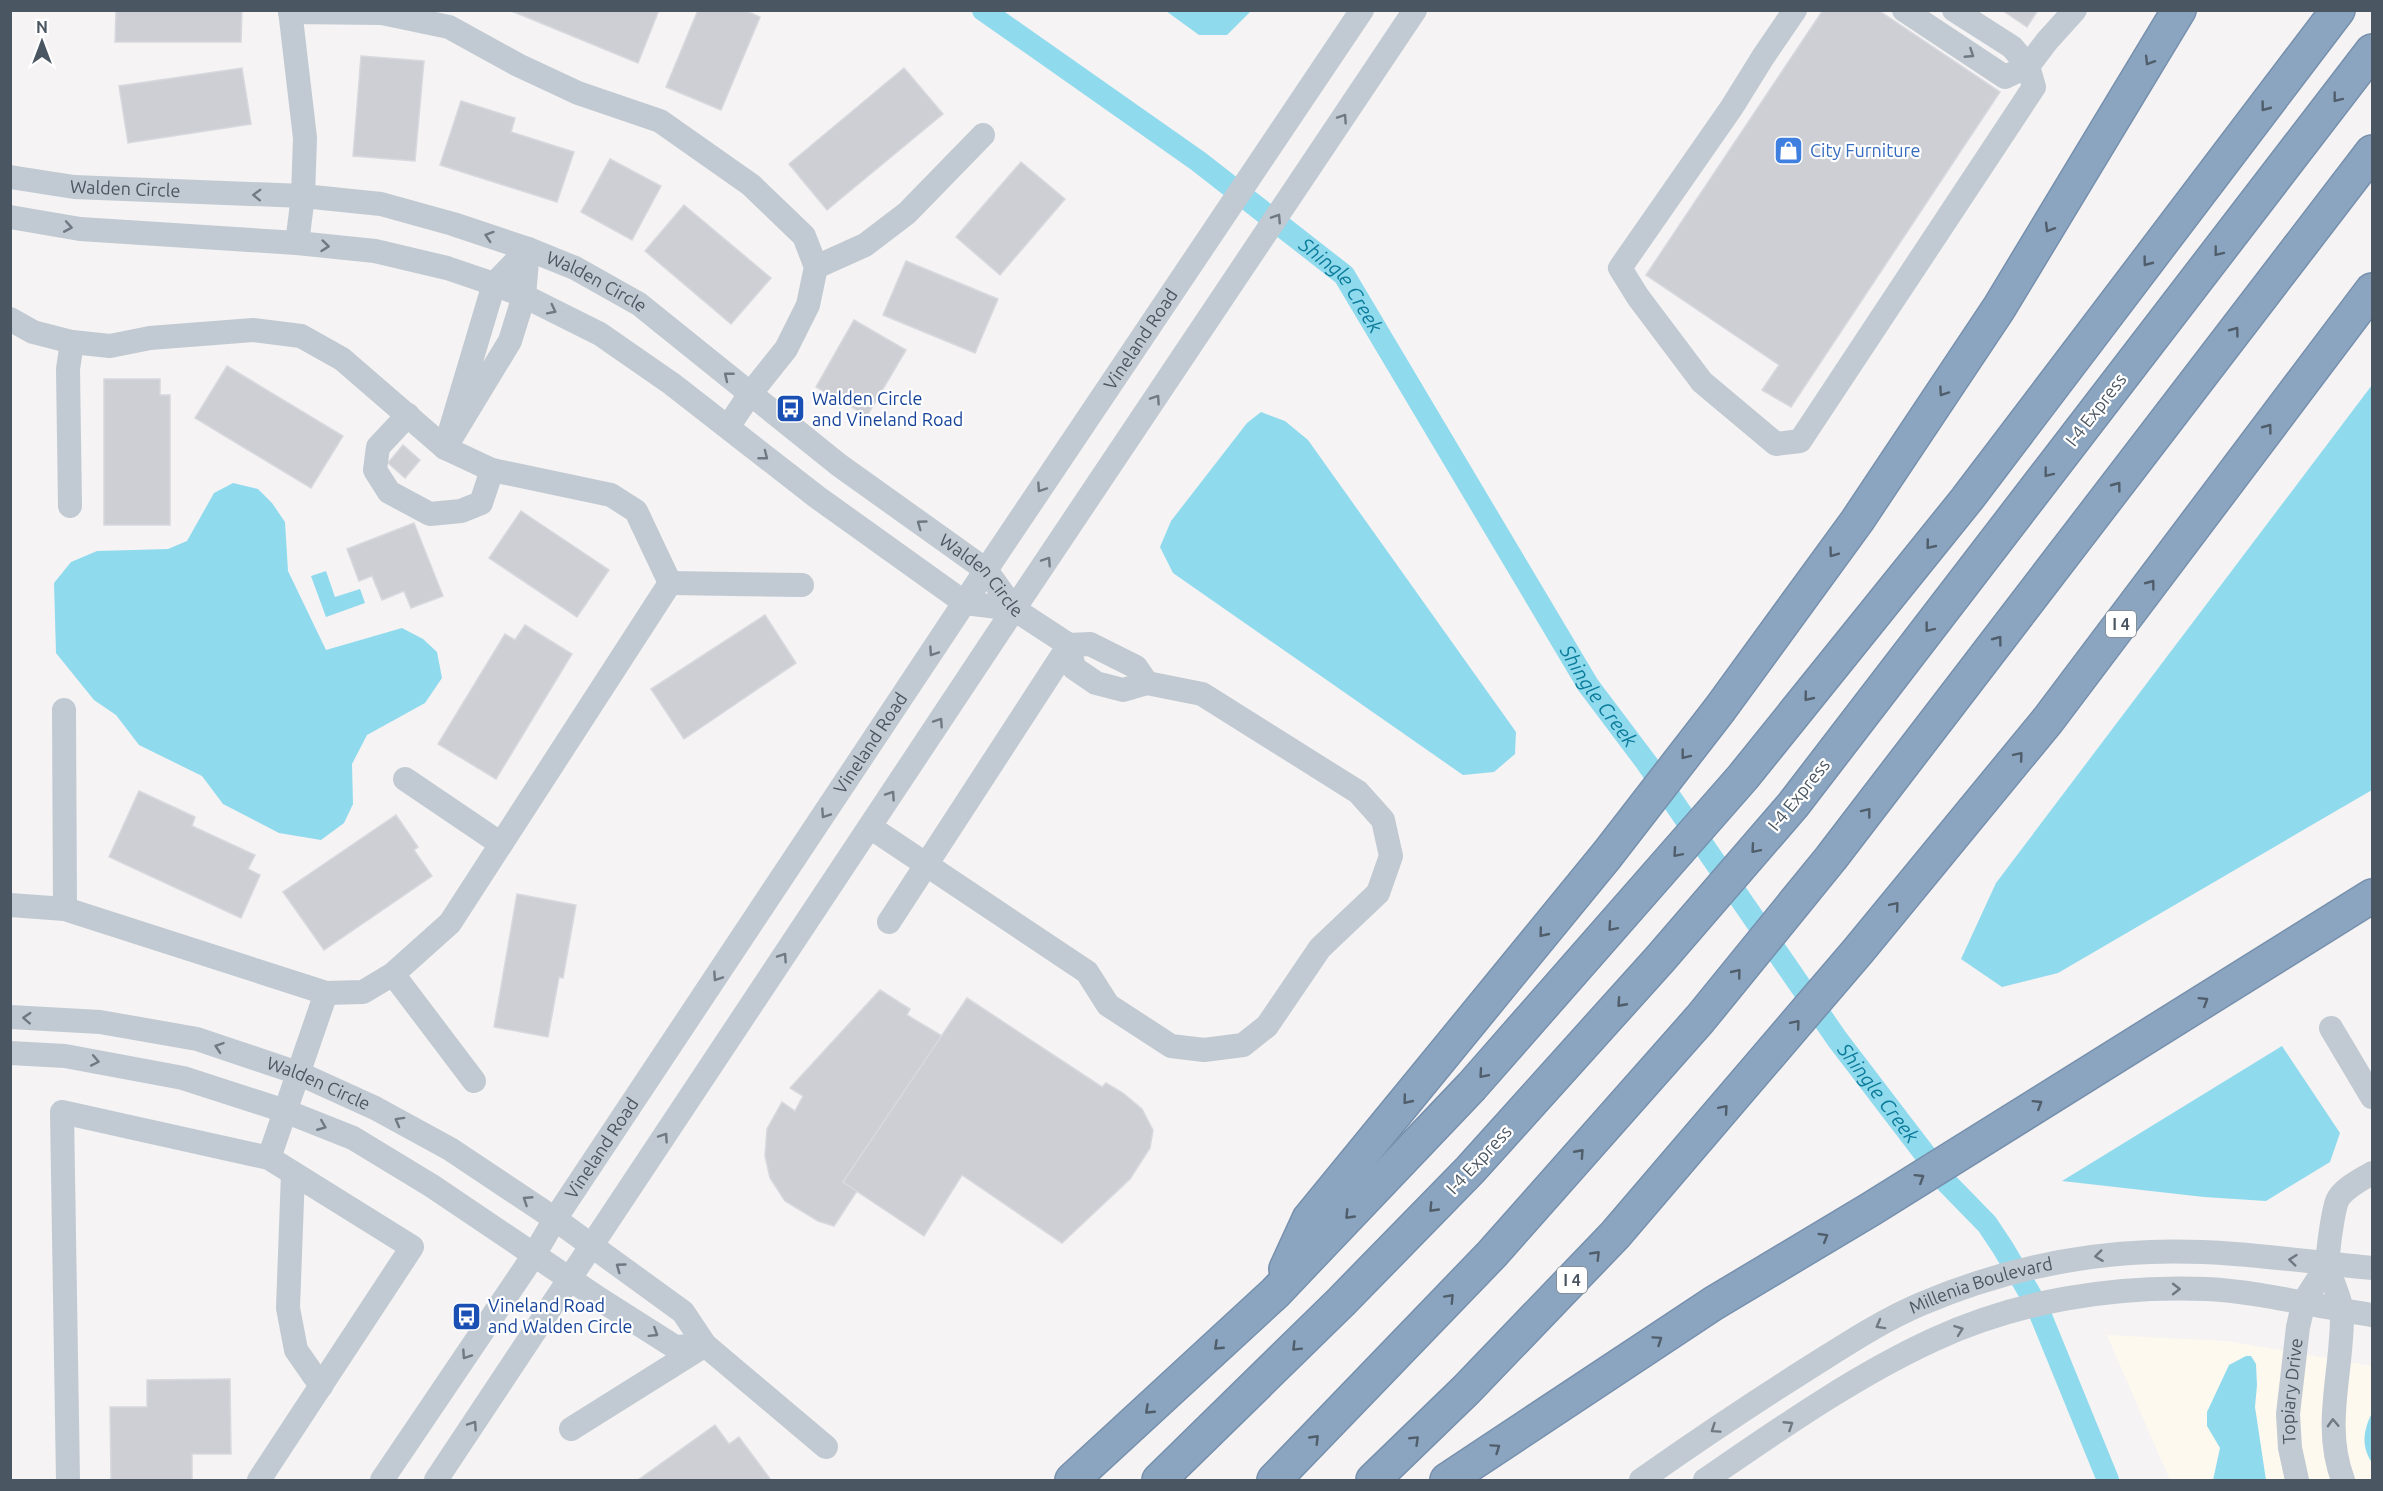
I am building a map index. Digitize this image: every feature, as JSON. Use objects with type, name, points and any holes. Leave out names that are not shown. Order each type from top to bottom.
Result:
[{"type":"highway","points":[[1275,1293],[1309,1219],[1607,855],[1720,709],[1857,521],[1999,308],[2179,10]]},
{"type":"highway","points":[[1072,1480],[1275,1293],[1472,1086],[1651,884],[1743,777],[1967,499],[2338,10]]},
{"type":"highway","name":"I-4 Express","points":[[1158,1480],[1341,1302],[1470,1170],[1660,959],[1793,805],[2373,51]]},
{"type":"highway","points":[[1274,1480],[1492,1254],[1700,1019],[1831,858],[2373,152]]},
{"type":"highway","name":"I 4","points":[[1373,1480],[1466,1390],[1596,1255],[1858,951],[2048,720],[2373,290]]},
{"type":"highway","points":[[1447,1480],[1714,1303],[1871,1209],[2373,896]]},
{"type":"street","name":"Vineland Road","points":[[382,1480],[534,1255],[555,1219],[986,570],[1362,10]]},
{"type":"street","points":[[436,1480],[1415,10]]},
{"type":"street","points":[[1795,10],[1732,107],[1620,268],[1638,297],[1702,382],[1776,444],[1800,441],[2034,87],[2028,66],[2012,47],[1955,11],[1942,35]]},
{"type":"street","points":[[1904,10],[2005,77],[2028,66],[2075,10]]},
{"type":"street","points":[[297,243],[303,196],[305,138],[290,11],[382,13],[449,27],[518,65],[568,88],[660,122],[752,185],[804,236],[816,267],[808,305],[786,349],[750,394],[728,427]]},
{"type":"street","points":[[816,267],[865,244],[907,213],[982,135]]},
{"type":"street","name":"Walden Circle","points":[[10,177],[85,187],[303,196],[381,204],[453,224],[528,249],[575,268],[639,304],[839,465],[986,570],[1014,609]]},
{"type":"street","name":"Walden Circle","points":[[10,217],[81,229],[297,243],[375,252],[447,268],[494,284],[524,296],[600,334],[672,384],[817,497],[965,603],[1014,609]]},
{"type":"street","points":[[445,448],[494,284],[528,249]]},
{"type":"street","points":[[445,448],[510,340],[524,296],[528,249]]},
{"type":"street","points":[[10,319],[33,332],[72,342],[110,346],[150,338],[253,330],[301,336],[342,359],[445,448],[492,470],[611,495],[636,511],[670,583]]},
{"type":"street","points":[[70,506],[68,369],[72,342]]},
{"type":"street","points":[[408,414],[378,447],[375,470],[389,492],[430,514],[461,511],[481,503],[492,470]]},
{"type":"street","points":[[670,583],[802,585]]},
{"type":"street","points":[[10,905],[65,909],[326,993],[363,992],[393,974],[450,923],[670,583]]},
{"type":"street","points":[[870,827],[1087,972],[1108,1005],[1171,1046],[1204,1050],[1243,1045],[1267,1026],[1320,948],[1378,893],[1391,856],[1383,820],[1358,792],[1202,694],[1147,683],[1123,690],[1096,683],[1074,668],[1069,645],[1014,609]]},
{"type":"street","points":[[889,922],[1069,645]]},
{"type":"street","points":[[64,710],[65,909]]},
{"type":"street","points":[[405,779],[501,844]]},
{"type":"street","points":[[393,974],[474,1081]]},
{"type":"street","points":[[269,1158],[326,993]]},
{"type":"street","name":"Walden Circle","points":[[10,1017],[100,1022],[197,1039],[298,1073],[375,1108],[450,1149],[555,1219],[683,1312],[705,1345],[826,1447]]},
{"type":"street","points":[[2331,1028],[2373,1097]]},
{"type":"street","name":"Walden Circle","points":[[10,1053],[65,1056],[183,1078],[285,1111],[353,1138],[432,1186],[675,1347],[705,1345]]},
{"type":"street","points":[[68,1480],[62,1112],[269,1158],[412,1247],[260,1480]]},
{"type":"street","points":[[293,1173],[288,1308],[296,1350],[321,1386]]},
{"type":"street","points":[[2343,1480],[2334,1443],[2332,1413],[2342,1334],[2342,1309],[2328,1264],[2339,1197],[2344,1191],[2373,1173]]},
{"type":"street","name":"Millenia Boulevard","points":[[1641,1480],[1746,1408],[1848,1343],[1902,1313],[1972,1284],[2059,1262],[2118,1254],[2185,1252],[2373,1268]]},
{"type":"street","points":[[2304,1301],[2328,1264]]},
{"type":"street","name":"Millenia Boulevard","points":[[1719,1476],[1828,1399],[1935,1339],[1988,1319],[2076,1297],[2125,1291],[2190,1289],[2236,1292],[2304,1301],[2373,1315]]},
{"type":"street","name":"Topiary Drive","points":[[2297,1480],[2290,1448],[2289,1414],[2298,1327],[2304,1301]]},
{"type":"street","points":[[570,1429],[705,1345]]},
{"type":"shaded area","points":[[2107,1335],[2227,1341],[2372,1366],[2372,1480],[2170,1480]]},
{"type":"water","points":[[1166,11],[1251,11],[1227,35],[1199,35]]},
{"type":"water","points":[[2372,385],[2372,790],[2058,973],[2002,987],[1961,959],[1996,883]]},
{"type":"water","points":[[1261,412],[1285,421],[1308,440],[1516,732],[1515,754],[1494,772],[1463,775],[1173,573],[1160,547],[1171,521],[1247,423]]},
{"type":"water","points":[[233,483],[258,489],[272,503],[285,522],[288,571],[326,650],[402,628],[423,639],[437,652],[442,678],[425,703],[367,735],[352,764],[353,804],[344,823],[321,840],[279,833],[223,804],[202,776],[139,745],[116,715],[94,700],[56,653],[54,583],[71,562],[97,551],[168,549],[187,541],[214,493]]},
{"type":"water","points":[[326,571],[335,597],[360,589],[365,603],[326,617],[311,576]]},
{"type":"water","points":[[2282,1046],[2340,1133],[2330,1162],[2266,1201],[2204,1197],[2062,1181]]},
{"type":"water","points":[[2246,1356],[2251,1356],[2256,1364],[2255,1407],[2266,1480],[2213,1480],[2220,1448],[2207,1426],[2207,1412],[2229,1365]]},
{"type":"water","points":[[2372,1413],[2372,1463],[2366,1451],[2364,1438]]},
{"type":"building","points":[[116,10],[242,10],[241,42],[115,42]]},
{"type":"building","points":[[509,10],[659,10],[638,63]]},
{"type":"building","points":[[698,10],[745,10],[760,17],[721,110],[666,87]]},
{"type":"building","points":[[1823,10],[1878,10],[2000,92],[1791,407],[1762,390],[1779,365],[1646,275]]},
{"type":"building","points":[[2002,10],[2038,10],[2027,27]]},
{"type":"building","points":[[361,56],[424,61],[415,161],[353,156]]},
{"type":"building","points":[[242,68],[251,124],[128,143],[119,86]]},
{"type":"building","points":[[904,68],[943,114],[827,210],[789,164]]},
{"type":"building","points":[[461,101],[515,118],[511,132],[574,152],[557,202],[440,165]]},
{"type":"building","points":[[610,159],[661,186],[632,240],[581,212]]},
{"type":"building","points":[[1021,162],[1065,199],[1000,275],[956,237]]},
{"type":"building","points":[[684,205],[771,278],[731,324],[645,251]]},
{"type":"building","points":[[906,261],[998,299],[975,353],[883,315]]},
{"type":"building","points":[[854,320],[906,350],[867,416],[816,387]]},
{"type":"building","points":[[227,366],[343,436],[311,488],[195,418]]},
{"type":"building","points":[[104,379],[160,379],[160,395],[170,395],[170,525],[104,525]]},
{"type":"building","points":[[403,445],[420,460],[405,478],[388,463]]},
{"type":"building","points":[[521,511],[609,570],[577,617],[489,558]]},
{"type":"building","points":[[414,523],[443,596],[411,608],[404,591],[382,600],[372,576],[359,581],[347,549]]},
{"type":"building","points":[[765,615],[796,663],[684,739],[651,689]]},
{"type":"building","points":[[525,625],[572,654],[496,779],[438,744],[505,634],[515,640]]},
{"type":"building","points":[[139,791],[195,817],[192,826],[255,855],[248,869],[260,875],[241,918],[109,857]]},
{"type":"building","points":[[396,815],[418,847],[414,850],[432,876],[324,950],[283,892]]},
{"type":"building","points":[[517,894],[576,905],[563,978],[559,977],[548,1037],[494,1027]]},
{"type":"building","points":[[880,990],[910,1009],[907,1015],[942,1036],[843,1182],[857,1191],[834,1226],[818,1221],[785,1201],[770,1178],[765,1156],[767,1129],[782,1102],[795,1111],[803,1096],[790,1088]]},
{"type":"building","points":[[967,998],[1102,1087],[1106,1083],[1123,1093],[1142,1109],[1153,1130],[1150,1148],[1130,1179],[1062,1243],[962,1175],[924,1236],[843,1182]]},
{"type":"building","points":[[230,1379],[231,1454],[192,1454],[192,1480],[111,1480],[110,1407],[147,1407],[147,1380]]},
{"type":"building","points":[[715,1425],[729,1444],[739,1437],[771,1480],[638,1480]]},
{"type":"waterway","name":"Shingle Creek","points":[[983,10],[1198,161],[1344,275],[1588,685],[1646,762],[1837,1039],[1947,1183],[1987,1224],[2003,1248],[2036,1304],[2108,1480]]},
{"type":"place","name":"City Furniture","points":[[1789,151]]},
{"type":"place","name":"Walden Circle and Vineland Road","points":[[791,409]]},
{"type":"place","name":"Vineland Road and Walden Circle","points":[[467,1316]]}]
